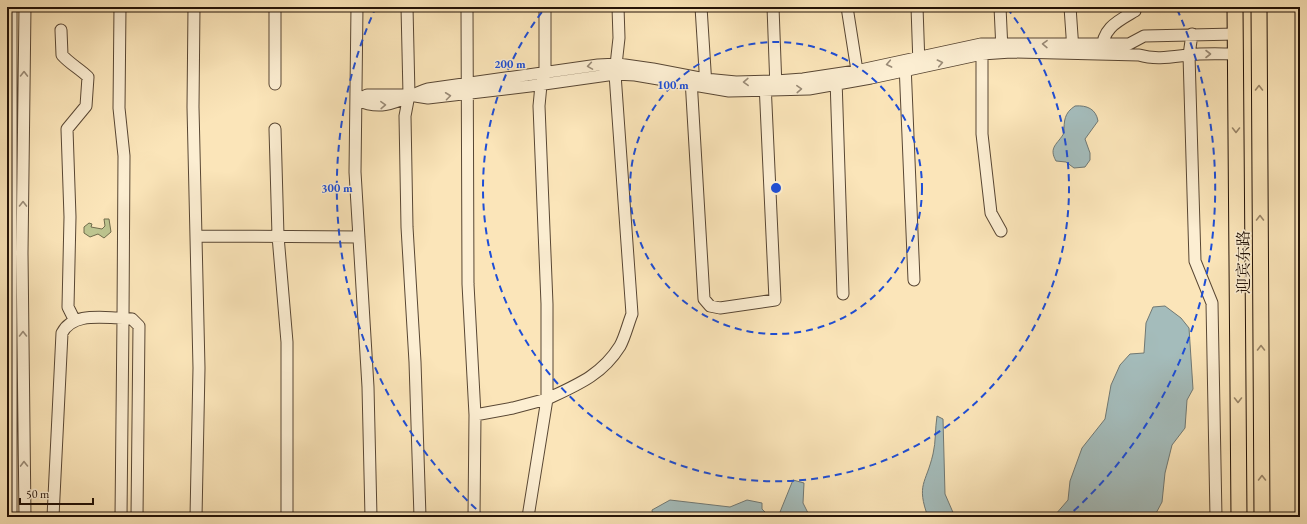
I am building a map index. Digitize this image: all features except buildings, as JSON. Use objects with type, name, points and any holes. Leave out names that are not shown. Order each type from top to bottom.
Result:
[{"type":"highway","name":"迎宾东路","points":[[1235,7],[1239,517]]},
{"type":"highway","name":"迎宾东路","points":[[1259,7],[1262,517]]},
{"type":"street","points":[[11,7],[11,517]]},
{"type":"street","points":[[25,7],[22,253],[25,517]]},
{"type":"street","points":[[120,7],[119,108],[124,156],[121,517]]},
{"type":"street","points":[[194,7],[193,107],[200,368],[196,517]]},
{"type":"street","points":[[275,7],[275,84]]},
{"type":"street","points":[[357,7],[355,172],[368,387],[371,517]]},
{"type":"street","points":[[407,7],[409,96],[405,116],[407,227],[415,362],[420,517]]},
{"type":"street","points":[[467,7],[468,284],[475,415],[474,517]]},
{"type":"street","points":[[528,517],[547,398],[547,304],[539,106],[541,85],[545,73],[545,7]]},
{"type":"street","points":[[475,415],[513,408],[547,398],[578,385],[604,368],[620,345],[632,314],[619,153],[617,69],[620,38],[618,7]]},
{"type":"street","points":[[702,7],[705,83]]},
{"type":"street","points":[[691,81],[704,299],[710,306],[720,308],[775,300],[771,86],[773,7]]},
{"type":"street","points":[[847,7],[857,76]]},
{"type":"street","points":[[917,7],[919,63]]},
{"type":"street","points":[[1000,7],[1002,48]]},
{"type":"street","points":[[1070,7],[1072,49]]},
{"type":"street","points":[[1102,49],[1111,24],[1135,11],[1135,7]]},
{"type":"street","points":[[61,30],[62,56],[88,77],[86,106],[67,129],[70,217],[68,307],[75,321]]},
{"type":"street","points":[[1102,49],[1129,44],[1170,43],[1187,34],[1236,34]]},
{"type":"street","points":[[1187,34],[1189,54],[1195,261],[1212,303],[1216,517]]},
{"type":"street","points":[[409,96],[428,89],[467,82],[598,65],[705,83],[729,91],[771,86],[803,79],[836,79],[857,76],[982,49],[1102,49],[1138,55],[1149,51],[1175,51],[1189,54],[1236,54]]},
{"type":"street","points":[[982,49],[982,134],[991,213],[1001,231]]},
{"type":"street","points":[[906,66],[914,280]]},
{"type":"street","points":[[357,100],[367,95],[428,98],[541,85],[617,69]]},
{"type":"street","points":[[836,79],[843,294]]},
{"type":"street","points":[[275,129],[278,236],[287,342],[286,517]]},
{"type":"street","points":[[196,236],[359,237]]},
{"type":"street","points":[[53,517],[62,333],[66,325],[82,318],[123,318],[132,319],[139,326],[137,517]]},
{"type":"green space","points":[[104,219],[109,219],[111,232],[104,238],[98,234],[90,237],[84,233],[84,227],[89,223],[92,224],[91,227],[102,229],[105,226]]},
{"type":"water","points":[[1075,106],[1087,107],[1095,113],[1098,121],[1085,139],[1090,153],[1090,160],[1085,167],[1074,168],[1066,162],[1056,161],[1053,149],[1064,133],[1067,114]]},
{"type":"water","points":[[1165,306],[1181,318],[1189,328],[1193,389],[1187,400],[1185,428],[1172,445],[1165,473],[1162,502],[1154,517],[1046,517],[1055,515],[1068,500],[1070,481],[1082,448],[1105,419],[1111,385],[1120,365],[1130,354],[1144,353],[1146,323],[1153,307]]},
{"type":"water","points":[[937,416],[943,419],[945,494],[955,517],[928,517],[924,506],[922,490],[934,449]]},
{"type":"water","points":[[793,480],[804,483],[803,503],[810,517],[778,517]]},
{"type":"water","points":[[670,500],[730,507],[747,500],[762,503],[762,509],[770,517],[653,517],[652,510]]}]
